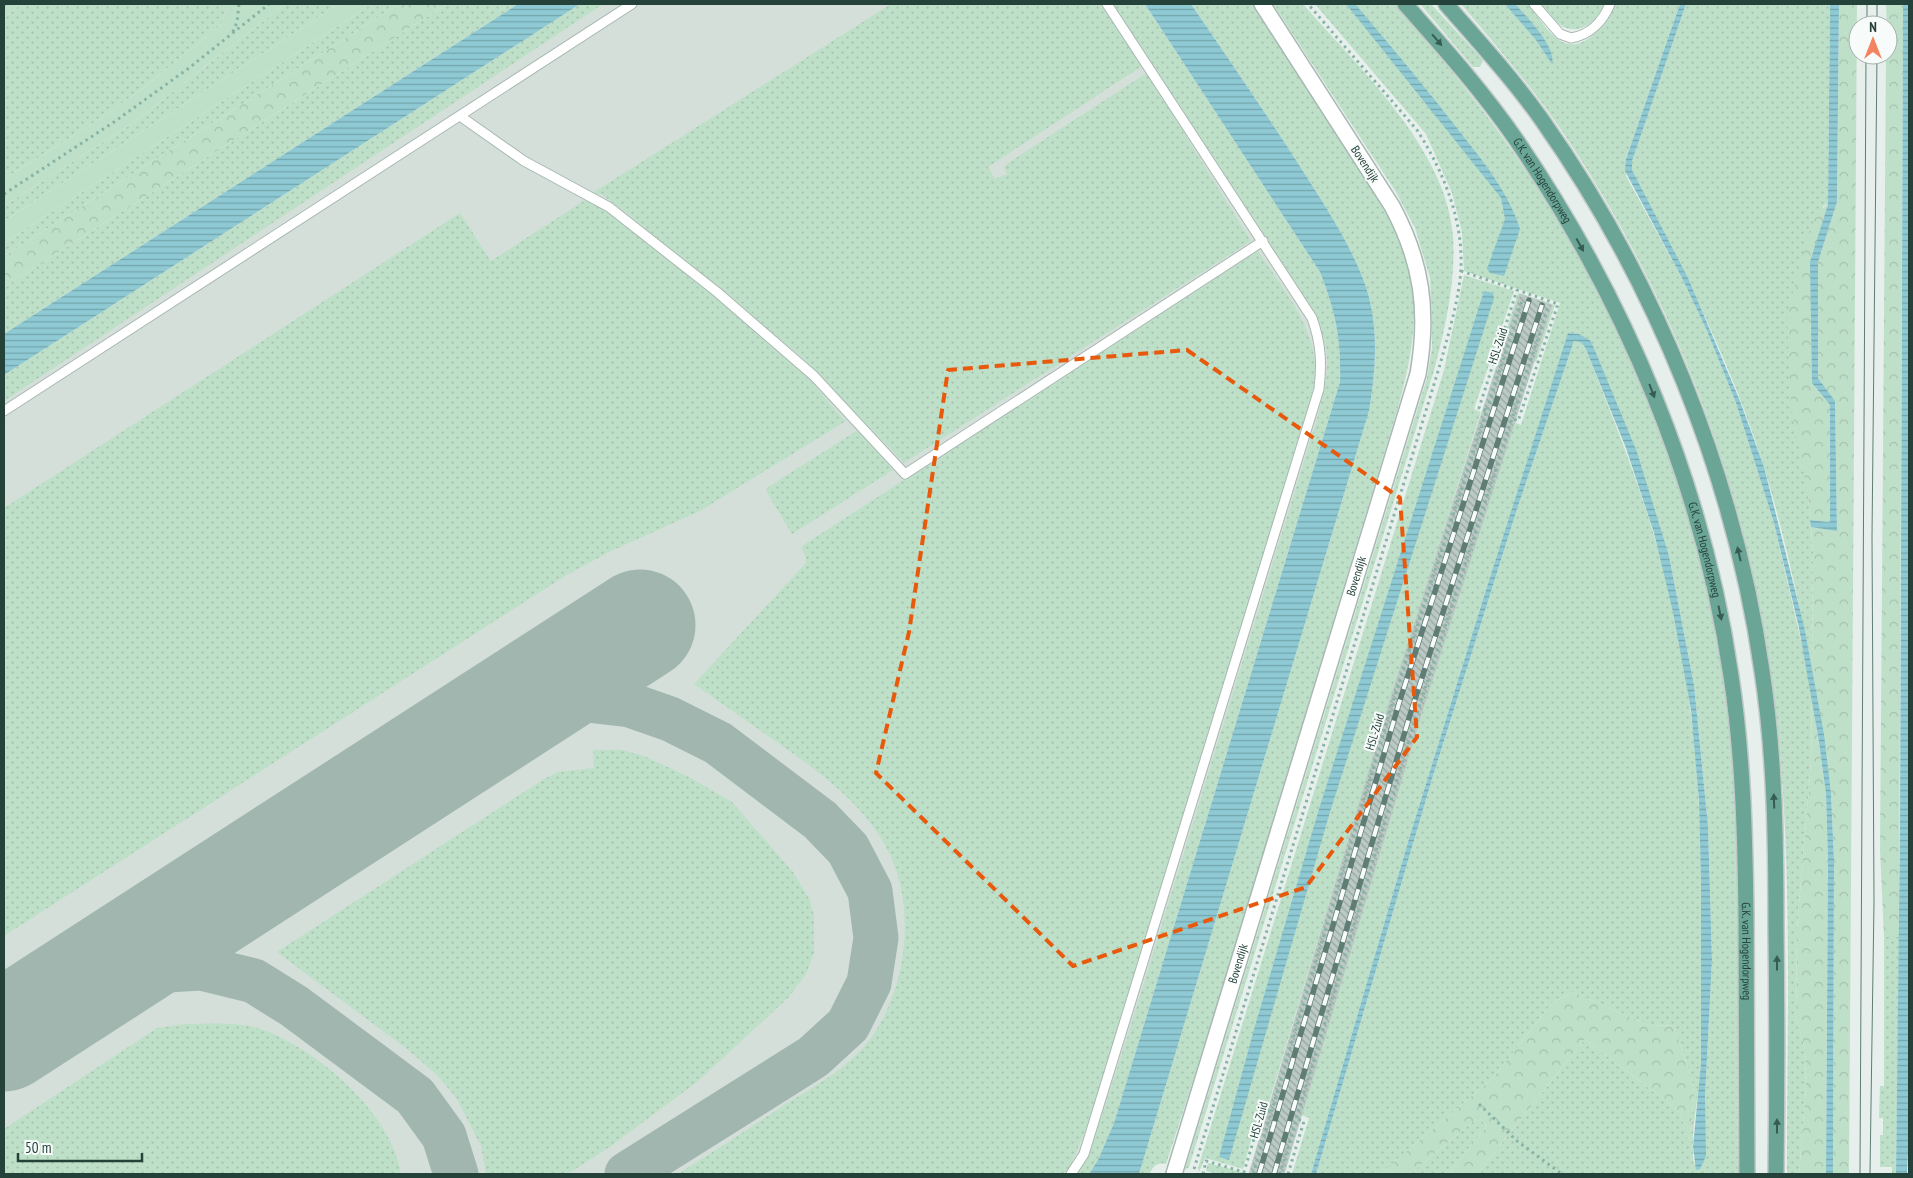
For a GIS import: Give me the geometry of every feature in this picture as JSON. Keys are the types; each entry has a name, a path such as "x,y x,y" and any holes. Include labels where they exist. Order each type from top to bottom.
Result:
{"main road":[{"name":"G.K. van Hogendorpweg","path":"1405,4 1446,50 1515,139 1563,216 1641,363 1683,468 1721,617 1731,677 1742,769 1745,853 1747,1174"},
{"path":"1446,4 1507,74 1540,118 1577,173 1630,266 1670,350 1712,458 1732,526 1752,608 1763,672 1773,766 1776,862 1776,1174"}],"street":[{"name":"Bovendijk","path":"1174,1174 1416,384 1423,349 1424,312 1419,274 1408,235 1392,206 1262,4"}],"lane":[{"path":"4,411 632,4"},
{"path":"1071,1174 1084,1154 1087,1145 1319,389 1322,362 1320,338 1312,318 1108,4"},
{"path":"1534,4 1560,34 1571,38 1592,30 1605,14 1610,4"},
{"path":"460,116 524,161 609,207 717,292 814,376 905,474 1262,241"}],"path":[{"path":"232,33 237,22 239,4"},
{"path":"4,194 114,122 269,4"},
{"path":"1461,272 1558,304 1518,421 1511,418"},
{"path":"1486,410 1479,408 1517,290"},
{"name":"HSL-Zuid","path":"1253,1174 1397,688 1523,298"},
{"path":"1280,1174 1415,720 1548,306"},
{"path":"1479,1104 1517,1141 1562,1174"},
{"path":"1203,1174 1206,1161 1244,1172 1263,1109 1271,1112"},
{"path":"1288,1174 1304,1121 1296,1119"}],"highlighted area":[{"path":"1187,350 1400,498 1417,737 1306,887 1073,966 876,773 909,632 948,370"}],"shaded area":[{"path":"585,4 1133,4 1314,286 1333,372 1109,1122 1084,1174 4,1174 4,380"}],"green space":[{"path":"4,4 22,4 4,17"},
{"path":"22,4 228,4 222,24 143,88 100,119 4,179 4,17"},
{"path":"228,4 285,4 133,123 4,206 4,179 100,119 143,88 222,24"},
{"path":"285,4 339,4 4,221 4,206 133,123"},
{"path":"339,4 372,4 4,243 4,221"},
{"path":"372,4 399,4 4,256 4,243"},
{"path":"399,4 447,4 4,287 4,256"},
{"path":"447,4 518,4 4,334 4,287"},
{"path":"580,4 603,4 4,401 4,375"},
{"path":"891,4 1100,4 1142,66 988,167 995,179 1007,174 1004,167 1008,163 1145,74 1148,75 1251,241 904,463 803,358 624,211 601,194 591,194"},
{"path":"1112,4 1145,4 1320,272 1334,313 1340,352 1340,382 1114,1123 1098,1160 1089,1174 1077,1174 1090,1152 1127,1038 1317,419 1327,362 1323,338 1311,307"},
{"path":"1191,4 1253,4 1380,202 1405,257 1413,293 1414,310 1412,344 1406,378 1397,411 1212,1022 1166,1164 1155,1166 1150,1174 1139,1174 1369,411 1375,364 1375,333 1370,302 1353,256 1301,168"},
{"path":"1273,4 1303,4 1373,82 1417,141 1435,172 1447,204 1453,236 1452,286 1435,367 1189,1167 1185,1170 1427,378 1432,348 1430,278 1415,228 1396,192"},
{"path":"1315,4 1395,4 1472,96 1525,169 1566,235 1589,277 1612,320 1632,364 1668,454 1684,500 1711,605 1722,666 1729,728 1735,800 1737,877 1738,1174 1477,1174 1585,1039 1680,1112 1689,1142 1694,1096 1692,1081 1674,1025 1651,1026 1573,992 1553,1002 1493,1078 1380,1174 1316,1174 1432,779 1517,509 1574,341 1580,342 1585,347 1646,508 1665,575 1684,662 1695,751 1701,885 1701,1061 1693,1140 1694,1166 1705,1096 1712,960 1708,826 1694,685 1669,556 1591,341 1569,333 1485,593 1408,842 1311,1174 1292,1174 1309,1118 1301,1115 1419,721 1514,422 1521,425 1560,303 1464,271 1462,232 1452,193 1426,134"},
{"path":"1420,4 1431,4 1483,60 1480,67 1473,67"},
{"path":"1461,4 1528,4 1550,33 1568,44 1577,44 1585,41 1600,28 1615,4 1680,4 1626,159 1626,176 1683,280 1707,331 1736,403 1774,523 1807,667 1812,696 1811,762 1797,928 1796,1018 1805,1049 1806,1088 1799,1174 1787,1174 1787,911 1784,806 1780,753 1770,670 1756,589 1737,510 1712,432 1683,355 1649,280 1610,208 1542,102"},
{"path":"1540,4 1604,4 1592,22 1586,26 1574,29 1557,23"},
{"path":"1686,4 1830,4 1828,204 1823,206 1808,495 1813,551 1812,670 1785,542 1751,429 1722,354 1688,281 1632,174 1632,161"},
{"path":"1839,4 1857,4 1857,15 1848,15 1848,65 1857,65 1849,1174 1833,1174 1834,860 1831,794 1812,670 1813,551 1811,527 1837,530 1835,402 1818,378 1818,262 1837,202"},
{"path":"1886,4 1903,4 1899,937 1884,937 1880,850 1886,65 1898,65 1898,15 1886,15"},
{"path":"585,200 607,210 733,311 806,376 846,421 700,511 611,551 565,576 4,936 4,508 460,213 491,261"},
{"path":"1828,204 1810,262 1812,383 1830,405 1830,522 1810,520 1808,495 1791,406 1787,316 1807,236 1818,212"},
{"path":"1258,251 1293,303 1307,331 1315,361 1314,385 1309,408 1090,1119 1069,1169 1064,1174 678,1174 832,1075 866,1044 875,1033 894,994 903,952 905,916 900,884 890,855 876,830 857,807 809,765 694,684 806,563 806,557 801,547"},
{"path":"1464,275 1514,291 1474,409 1481,412 1391,697 1268,1106 1261,1105 1243,1169 1205,1158 1199,1172 1198,1168 1444,370"},
{"path":"1518,293 1555,305 1536,362 1533,361 1552,306 1521,294 1500,350"},
{"path":"858,430 893,470 792,534 766,491 768,487"},
{"path":"1812,696 1826,794 1828,860 1826,1174 1799,1174 1806,1088 1805,1049 1796,1018 1797,928 1811,763"},
{"path":"593,750 622,750 644,756 689,777 732,802 793,872 810,900 814,916 814,953 806,974 789,997 697,1082 611,1146 568,1174 486,1174 481,1146 457,1099 438,1076 407,1049 277,952 544,779 558,772 594,768"},
{"path":"1884,937 1899,937 1896,1174 1892,1174 1892,1167 1880,1167 1880,1135 1883,1135 1883,1118 1879,1118 1880,1086 1884,1086"},
{"path":"1573,992 1651,1026 1674,1025 1692,1081 1694,1096 1689,1144 1680,1112 1585,1039 1477,1174 1448,1174 1487,1126 1478,1117 1410,1174 1380,1174 1493,1078 1553,1002"},
{"path":"185,1024 252,1026 283,1038 305,1052 349,1086 368,1107 383,1128 395,1151 401,1174 4,1174 4,1129 157,1028"},
{"path":"1478,1117 1487,1126 1448,1174 1410,1174"},
{"path":"1208,1163 1249,1174 1217,1174 1206,1171"}],"water":[{"path":"518,4 580,4 4,375 4,334"},
{"path":"1145,4 1191,4 1301,168 1345,240 1360,271 1373,317 1375,364 1369,411 1139,1174 1089,1174 1098,1160 1114,1123 1340,382 1340,352 1334,313 1320,272"},
{"path":"1346,4 1355,4 1382,36 1469,143 1502,190 1520,229 1504,276 1490,273 1487,269 1505,219 1501,198"},
{"path":"1505,4 1515,4 1540,32 1550,49 1552,64 1536,40"},
{"path":"1680,4 1686,4 1632,161 1632,170 1688,278 1740,401 1764,467 1804,626 1824,734 1831,794 1834,860 1833,1174 1826,1174 1828,860 1826,794 1799,628 1774,523 1736,403 1707,331 1683,280 1625,171 1626,159"},
{"path":"1830,4 1839,4 1837,202 1818,262 1818,378 1835,401 1837,531 1811,527 1810,520 1830,522 1830,405 1812,383 1810,262 1828,204"},
{"path":"1903,4 1909,4 1909,1133 1907,1174 1896,1174 1900,828"},
{"path":"1484,291 1493,293 1494,298 1330,812 1229,1160 1219,1157 1255,1026 1319,809"},
{"path":"1568,333 1579,334 1591,341 1637,452 1669,556 1694,685 1708,826 1712,960 1705,1096 1706,1156 1700,1169 1696,1170 1693,1147 1701,1063 1701,883 1699,801 1691,710 1673,612 1654,533 1626,448 1585,347 1580,342 1574,341 1517,509 1432,779 1316,1174 1311,1174 1408,842"}],"building":[{"path":"1520,294 1552,305 1419,721 1284,1174 1249,1174 1391,697"}],"taxiway":[{"path":"465,738 540,708 587,700 630,705 670,719 718,743 820,820 848,849 870,891 876,938 869,983 848,1025 813,1057 627,1174"},
{"path":"39,1014 95,989 150,971 201,968 254,981 294,1006 415,1096 444,1136 456,1174"}],"runway":[{"path":"4,1036 640,625"}],"tram line":[{"path":"1867,4 1867,15"},
{"path":"1877,4 1877,15"},
{"path":"1860,1174 1866,65"},
{"path":"1870,1174 1874,902 1872,537 1877,65"}],"railway":[{"path":"1259,1174 1400,700 1529,300"},
{"path":"1274,1174 1409,718 1542,305"}]}
